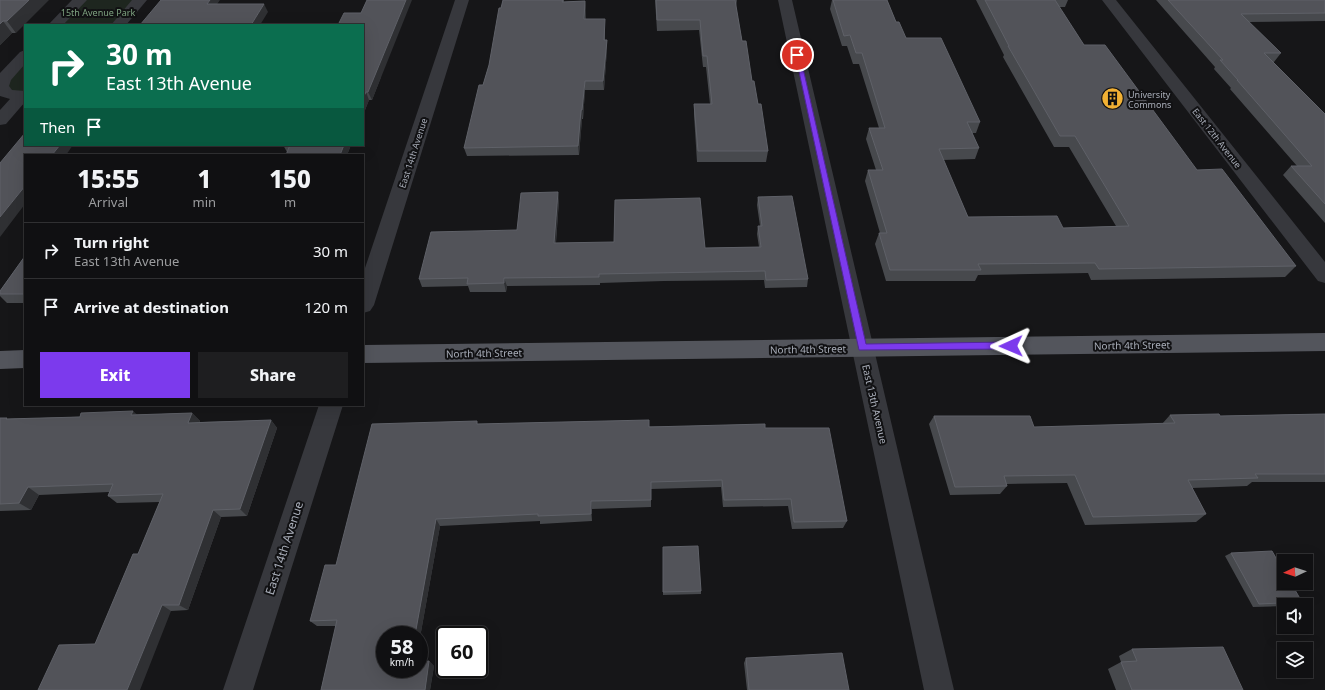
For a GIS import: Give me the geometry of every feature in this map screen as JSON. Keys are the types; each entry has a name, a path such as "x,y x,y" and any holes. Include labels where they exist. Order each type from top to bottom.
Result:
{"main road":[{"name":"North 4th Street","path":"364,354 1325,342"},
{"path":"0,360 24,359"}],"street":[{"path":"56,24 80,0"},
{"path":"119,24 140,0"},
{"name":"East 14th Avenue","path":"364,302 462,0"},
{"name":"East 13th Avenue","path":"785,0 939,690"},
{"name":"East 12th Avenue","path":"1109,0 1325,276"},
{"path":"23,97 6,93 1,86 3,80 24,56"},
{"path":"0,120 23,97"},
{"name":"East 14th Avenue","path":"238,690 331,406"}],"green space":[{"name":"15th Avenue Park","path":"80,0 140,0 119,24 56,24"},
{"path":"24,56 24,96 6,93 3,79"}],"building":[{"path":"0,0 29,0 7,21 3,21 0,24"},
{"path":"161,0 210,0 207,4 264,4 252,24 141,24"},
{"path":"367,0 406,0 368,92 366,92 364,96 364,24 338,24 344,13 361,13"},
{"path":"503,0 563,0 562,2 585,1 584,19 605,19 604,40 607,40 603,81 585,81 578,146 464,148 479,85 483,85 489,65 499,8 501,8"},
{"path":"656,0 735,0 742,41 746,41 752,81 754,81 758,104 761,104 768,151 698,151 694,104 712,104 707,56 703,56 700,20 657,20"},
{"path":"833,0 887,0 896,22 899,22 906,38 941,38 980,122 967,122 979,148 939,149 968,217 1057,216 1063,228 1129,226 1075,136 1060,136 1008,46 985,0 1055,0 1084,45 1105,45 1197,170 1222,169 1296,266 1099,269 1095,263 978,264 981,270 890,270 879,233 887,233 868,170 883,170 869,128 885,128 862,53 856,53 850,35 844,36"},
{"path":"1168,0 1325,0 1325,13 1241,14 1281,53 1264,53 1325,114 1325,204 1291,166 1312,166 1220,60 1223,60"},
{"path":"24,134 24,146 59,146 53,154 24,154 24,187 0,217 0,163"},
{"path":"290,146 344,146 340,154 286,154"},
{"path":"558,192 554,243 614,242 615,200 700,198 705,248 761,247 758,226 762,226 758,197 792,196 808,279 766,280 765,271 599,274 599,277 504,278 504,283 467,284 468,278 419,279 431,232 517,230 521,193"},
{"path":"24,257 24,294 0,294 0,291"},
{"path":"133,411 131,415 192,413 188,423 271,420 240,509 213,510 179,605 162,605 127,690 38,690 59,645 95,644 133,554 138,554 163,494 108,496 113,484 28,487 19,503 0,504 0,418 80,417 81,413"},
{"path":"1219,414 1220,416 1325,414 1325,474 1255,474 1258,478 1188,480 1206,514 1093,517 1075,475 1004,476 1007,486 955,487 934,416 1030,416 1034,427 1175,423 1170,415"},
{"path":"649,420 649,427 765,424 765,428 829,428 847,521 794,522 791,499 724,500 722,480 651,482 651,500 591,501 591,514 538,516 538,514 436,519 417,626 376,626 376,678 427,678 425,690 321,690 337,620 310,621 325,565 336,565 372,424 477,421 477,424"},
{"path":"698,546 701,591 663,592 663,547"},
{"path":"1272,551 1277,560 1277,590 1295,590 1300,598 1277,598 1277,603 1259,604 1231,553"},
{"path":"1223,647 1243,690 1132,690 1121,662 1137,661 1132,649"},
{"path":"842,653 849,690 749,690 746,658"}],"place":[{"name":"University Commons","path":"1112,99"}],"route":[{"path":"797,55 862,348 1011,346"}]}
